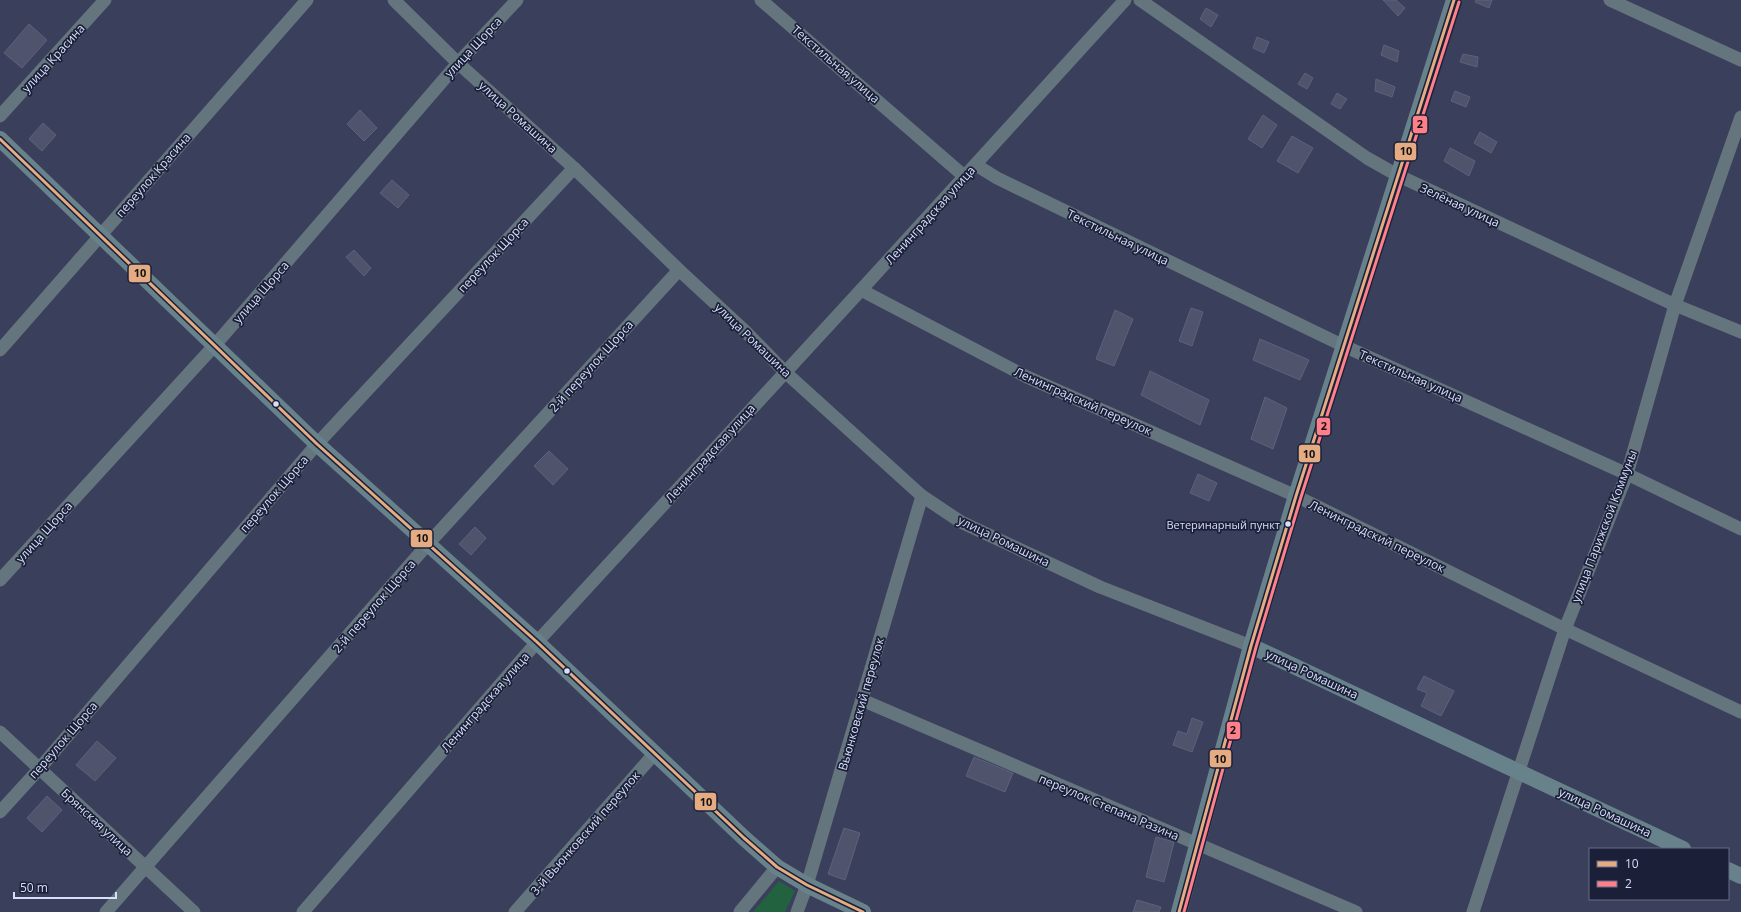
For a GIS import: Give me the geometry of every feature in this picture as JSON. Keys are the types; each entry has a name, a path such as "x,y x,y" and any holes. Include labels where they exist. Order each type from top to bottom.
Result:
{"main road":[{"path":"1179,912 1251,646 1296,496 1454,0"},
{"path":"0,139 317,444 427,545 537,642 777,867 807,885 863,912"},
{"name":"улица Ромашина","path":"1251,646 1681,848"},
{"path":"1729,870 1741,876"}],"street":[{"name":"улица Красина","path":"0,116 105,0"},
{"name":"переулок Красина","path":"0,350 307,0"},
{"name":"улица Ромашина","path":"394,0 458,63 574,168 679,270 745,331 785,372 922,496 961,522 1100,587 1251,646"},
{"name":"улица Щорса","path":"0,580 215,345 458,63 517,0"},
{"name":"Текстильная улица","path":"761,0 964,176"},
{"name":"Ленинградская улица","path":"303,912 537,642 862,290 1125,0"},
{"name":"Зелёная улица","path":"1140,0 1367,158 1397,175 1675,305 1741,332"},
{"path":"1610,0 1741,60"},
{"name":"улица Парижской Коммуны","path":"1473,912 1566,629 1627,474 1675,305 1741,118"},
{"name":"Текстильная улица","path":"976,165 997,178 1344,346 1627,474 1741,529"},
{"name":"переулок Щорса","path":"0,812 40,768 317,444 574,168"},
{"name":"2-й переулок Щорса","path":"106,912 427,545 679,270"},
{"name":"Ленинградский переулок","path":"862,290 1027,377 1296,496 1566,629 1741,712"},
{"name":"Вьюнковский переулок","path":"797,912 807,885 922,496"},
{"name":"переулок Степана Разина","path":"862,700 1356,912"},
{"name":"Брянская улица","path":"0,732 194,912"},
{"name":"3-й Вьюнковский переулок","path":"515,912 655,754"},
{"path":"740,912 777,867"}],"green space":[{"path":"779,881 795,891 785,912 753,912"}],"building":[{"path":"1383,0 1396,0 1405,8 1398,16"},
{"path":"1476,0 1492,0 1489,8 1475,2"},
{"path":"1206,8 1218,15 1211,27 1200,19"},
{"path":"29,24 47,40 22,68 4,53"},
{"path":"1257,37 1269,42 1264,53 1253,48"},
{"path":"1384,45 1399,51 1397,62 1381,55"},
{"path":"1463,54 1478,57 1477,67 1460,62"},
{"path":"1305,73 1313,78 1307,89 1298,84"},
{"path":"1376,79 1395,87 1392,97 1375,91"},
{"path":"1455,91 1470,97 1466,107 1451,101"},
{"path":"1337,93 1347,99 1340,109 1331,104"},
{"path":"360,110 377,128 364,141 347,124"},
{"path":"1263,115 1277,125 1262,148 1248,139"},
{"path":"43,123 56,135 42,151 29,139"},
{"path":"1480,132 1497,142 1491,153 1474,143"},
{"path":"1292,136 1313,148 1298,173 1277,161"},
{"path":"1450,148 1475,161 1469,176 1444,161"},
{"path":"392,180 409,195 398,208 380,193"},
{"path":"354,250 371,268 364,276 346,257"},
{"path":"1191,308 1203,312 1192,346 1179,341"},
{"path":"1115,310 1133,319 1114,366 1096,359"},
{"path":"1260,339 1309,360 1300,380 1253,360"},
{"path":"1150,371 1209,400 1200,425 1141,395"},
{"path":"1265,397 1287,408 1273,449 1251,439"},
{"path":"549,451 568,469 553,485 534,466"},
{"path":"1198,474 1217,483 1209,501 1190,493"},
{"path":"475,527 486,538 471,555 459,544"},
{"path":"1424,676 1454,691 1441,716 1421,706 1427,693 1417,689"},
{"path":"1192,718 1203,722 1192,752 1173,745 1178,731 1187,734"},
{"path":"97,741 116,758 95,781 76,765"},
{"path":"974,757 1013,773 1005,792 966,776"},
{"path":"47,796 62,810 42,832 27,818"},
{"path":"844,828 860,833 845,880 828,874"},
{"path":"1156,837 1174,842 1164,882 1146,877"},
{"path":"1137,900 1161,907 1159,912 1133,912"}],"transit line":[{"name":"10","path":"1179,912 1251,646 1296,496 1454,0"},
{"name":"2","path":"1184,912 1256,647 1301,497 1459,2"},
{"name":"10","path":"0,139 317,444 537,642 744,838 777,867 807,885 863,912"}],"place":[{"name":"Ветеринарный пункт","path":"1288,524"}]}
